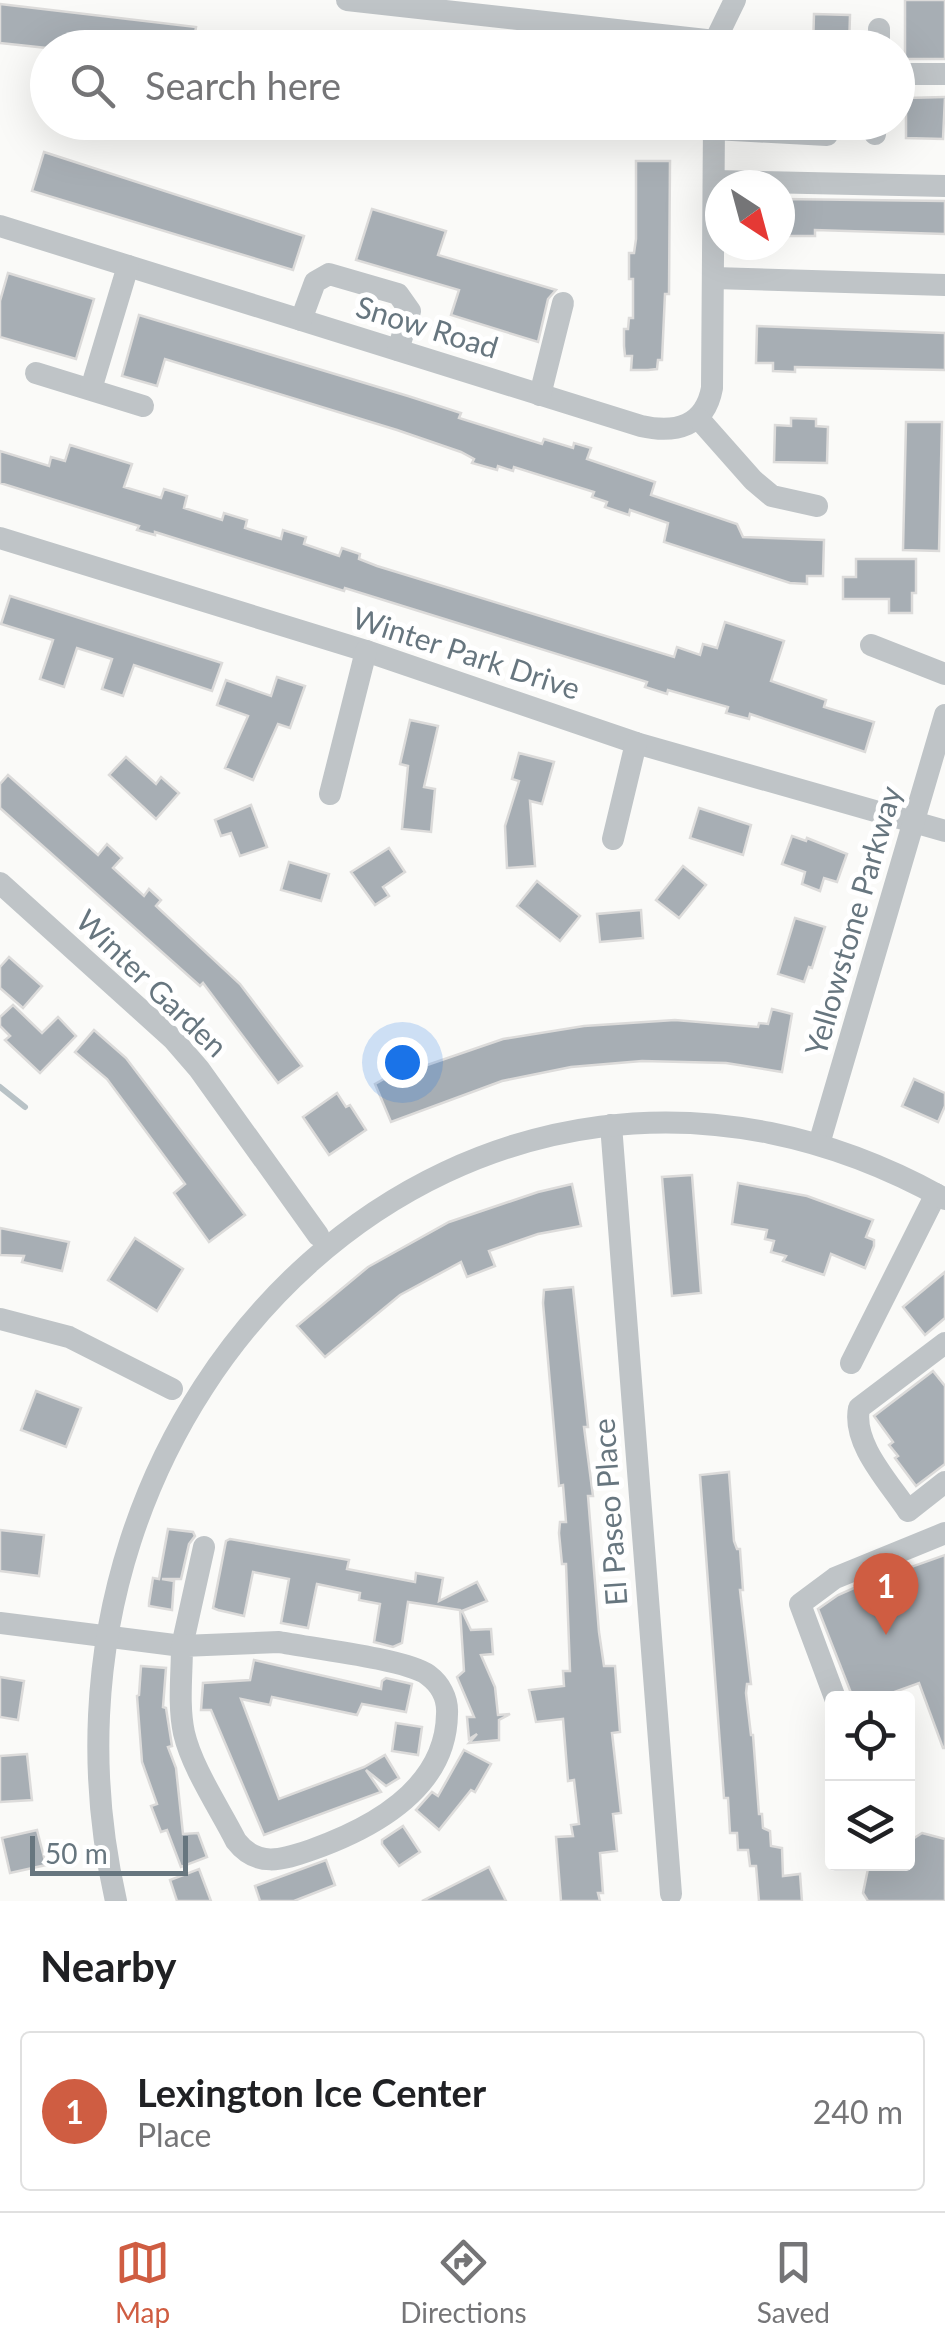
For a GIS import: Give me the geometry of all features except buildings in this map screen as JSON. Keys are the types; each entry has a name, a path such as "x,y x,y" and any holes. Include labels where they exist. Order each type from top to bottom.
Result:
{"street":[{"path":"348,0 598,30"},
{"path":"722,30 736,0"},
{"path":"915,74 945,74"},
{"path":"714,140 714,170"},
{"path":"795,183 945,186"},
{"name":"Snow Road","path":"0,226 660,431 674,430 698,419"},
{"path":"714,260 712,388 710,402 698,419 772,496 817,506"},
{"path":"91,389 128,266"},
{"path":"301,320 316,282 329,274 398,294 410,311 398,350"},
{"path":"714,278 945,285"},
{"path":"540,394 564,303"},
{"path":"36,373 144,406"},
{"name":"Winter Park Drive","path":"0,538 366,652 636,742 945,831"},
{"path":"871,644 945,674"},
{"path":"330,794 366,652"},
{"name":"Yellowstone Parkway","path":"819,1144 945,716"},
{"path":"612,839 636,742"},
{"name":"Winter Garden","path":"0,883 173,1038 200,1069 318,1235"},
{"path":"258,1287 318,1235 393,1188 461,1158 522,1140 611,1125 696,1123 819,1144 940,1196 851,1363"},
{"name":"El Paseo Place","path":"611,1125 670,1894"},
{"path":"0,1319 69,1338 172,1390"},
{"path":"945,1343 860,1408 856,1423 860,1438 908,1511 945,1482"},
{"path":"832,1691 800,1604 835,1578 945,1533"},
{"path":"0,1624 182,1646 279,1642 422,1671 442,1690 448,1704 443,1748 408,1796 382,1818 344,1838 282,1859 256,1858 236,1841 184,1734 182,1646 204,1548"},
{"path":"81,1683 89,1803 116,1901"}],"waterway":[{"path":"0,1087 25,1107"}],"place":[{"name":"Lexington Ice Center","path":"886,1635"}]}
